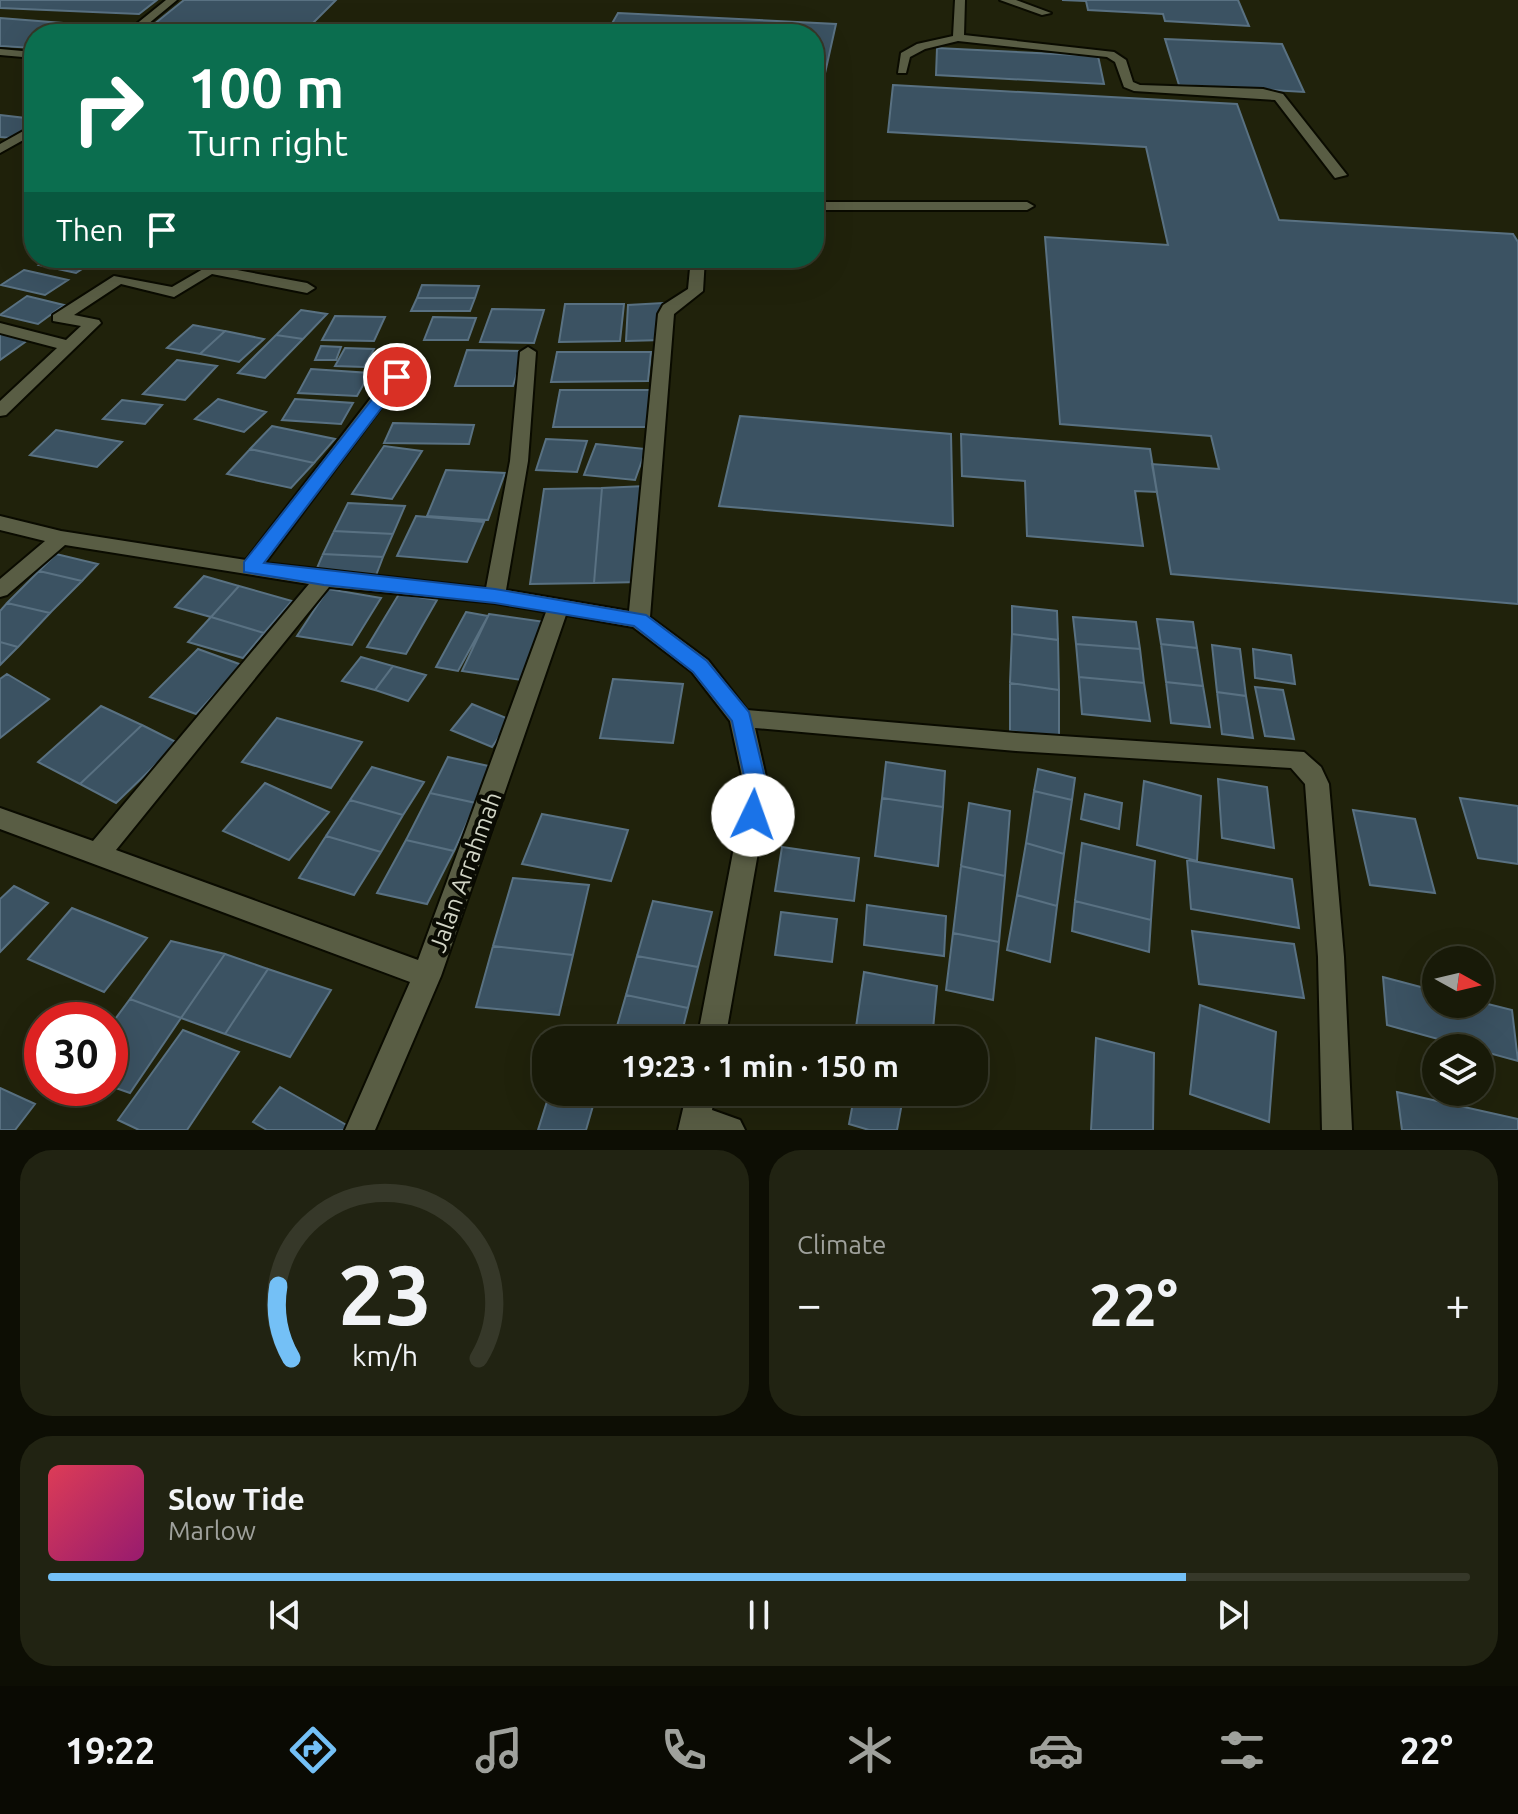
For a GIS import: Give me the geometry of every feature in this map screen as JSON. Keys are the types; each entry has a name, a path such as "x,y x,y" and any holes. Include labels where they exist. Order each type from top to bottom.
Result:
{"street":[{"path":"142,24 172,0"},
{"path":"958,38 960,0"},
{"path":"1005,0 1046,13"},
{"path":"902,71 905,55 921,46 958,38 1110,54 1120,60 1128,84 1138,88 1263,93 1279,97 1340,175"},
{"path":"0,52 24,54"},
{"path":"0,149 24,135"},
{"path":"824,206 1027,206"},
{"path":"639,620 666,314 695,291 697,268"},
{"path":"0,411 93,323 59,318 119,279 174,292 210,269 307,288"},
{"path":"0,328 70,346"},
{"path":"495,596 519,461 528,352"},
{"path":"251,567 410,358"},
{"path":"0,523 61,538 324,579 495,596 558,609 639,620 700,666 741,718 757,790 714,1026"},
{"path":"0,590 61,538"},
{"path":"98,854 324,579"},
{"name":"Jalan Arrahmah","path":"360,1130 427,976 558,609"},
{"path":"741,718 1016,742 1296,759 1305,765 1317,784 1330,921 1337,1038 1337,1130"},
{"path":"0,818 427,976"},
{"path":"696,1114 730,1130"}],"building":[{"path":"0,0 157,0 139,14 0,8"},
{"path":"184,0 336,0 312,24 154,24"},
{"path":"1062,0 1238,0 1249,26 1165,21 1163,14 1088,10 1086,1"},
{"path":"618,13 836,24 824,78 824,24 612,24"},
{"path":"0,18 76,24 24,24 24,47 0,46"},
{"path":"1165,39 1282,44 1304,92 1179,85"},
{"path":"937,48 1098,56 1104,84 936,75"},
{"path":"893,85 1237,104 1279,220 1513,234 1518,242 1518,604 1171,574 1152,464 1219,469 1211,436 1060,424 1045,237 1168,245 1146,147 888,132"},
{"path":"0,115 24,118 24,130 12,138 0,137"},
{"path":"53,268 84,268 76,273"},
{"path":"24,270 68,280 45,295 1,285"},
{"path":"422,285 479,286 475,298 417,298"},
{"path":"27,296 64,305 38,324 0,315"},
{"path":"417,298 475,298 470,311 411,311"},
{"path":"663,303 663,340 626,341 628,305"},
{"path":"565,304 624,304 620,341 559,342"},
{"path":"492,309 544,310 534,343 480,342"},
{"path":"301,310 327,314 303,339 276,335"},
{"path":"335,316 385,317 374,341 322,340"},
{"path":"433,317 476,318 468,340 424,340"},
{"path":"193,325 225,331 200,354 167,348"},
{"path":"225,331 264,339 239,362 200,354"},
{"path":"0,333 28,340 0,360"},
{"path":"276,335 303,339 265,378 238,373"},
{"path":"321,346 341,347 336,360 315,360"},
{"path":"345,348 374,349 364,367 335,366"},
{"path":"467,350 524,351 513,386 455,386"},
{"path":"557,352 651,352 648,381 551,382"},
{"path":"177,360 217,366 185,400 143,394"},
{"path":"311,369 370,373 357,396 298,393"},
{"path":"560,390 657,390 652,427 553,427"},
{"path":"218,399 266,412 244,432 195,419"},
{"path":"295,399 353,403 341,424 282,420"},
{"path":"122,400 162,405 145,424 103,419"},
{"path":"740,416 951,434 953,526 719,506"},
{"path":"393,423 474,425 469,444 384,443"},
{"path":"272,426 335,439 314,463 250,449"},
{"path":"56,430 122,442 97,467 30,455"},
{"path":"961,434 1150,449 1157,492 1135,491 1143,546 1027,536 1025,481 962,476"},
{"path":"546,439 587,441 577,472 536,470"},
{"path":"596,444 646,449 635,480 584,475"},
{"path":"384,446 422,451 392,499 352,494"},
{"path":"250,449 314,463 291,488 227,474"},
{"path":"446,470 505,473 488,520 427,516"},
{"path":"645,486 640,582 594,583 602,488"},
{"path":"602,488 594,583 530,584 544,489"},
{"path":"348,503 405,506 393,534 334,531"},
{"path":"416,516 484,522 467,562 397,556"},
{"path":"334,531 393,534 383,557 323,554"},
{"path":"56,554 98,564 82,581 39,571"},
{"path":"323,554 383,557 375,578 314,575"},
{"path":"39,571 82,581 50,613 7,603"},
{"path":"204,576 239,586 211,617 175,607"},
{"path":"239,586 292,601 264,633 211,617"},
{"path":"328,589 381,598 352,645 297,636"},
{"path":"399,594 437,600 406,654 367,647"},
{"path":"7,603 50,613 18,647 0,642 0,611"},
{"path":"1012,606 1057,611 1058,640 1012,634"},
{"path":"466,612 488,616 458,671 436,667"},
{"path":"489,614 552,623 528,681 462,671"},
{"path":"211,617 264,633 243,658 188,642"},
{"path":"1073,617 1136,622 1140,649 1076,644"},
{"path":"1157,619 1193,622 1197,648 1161,644"},
{"path":"1012,634 1058,640 1059,690 1010,683"},
{"path":"0,642 18,647 0,665"},
{"path":"1076,644 1140,649 1144,683 1079,677"},
{"path":"1161,644 1197,648 1203,686 1166,682"},
{"path":"1212,645 1240,649 1246,696 1217,692"},
{"path":"198,649 242,665 196,714 150,697"},
{"path":"1253,649 1291,655 1295,684 1255,678"},
{"path":"361,657 393,666 375,690 342,681"},
{"path":"393,666 426,675 408,701 375,690"},
{"path":"7,674 49,699 0,738 0,679"},
{"path":"1079,677 1144,683 1150,721 1082,714"},
{"path":"613,679 683,684 673,743 600,738"},
{"path":"1166,682 1203,686 1210,727 1171,723"},
{"path":"1010,683 1059,690 1059,737 1010,731"},
{"path":"1255,687 1283,690 1294,739 1265,736"},
{"path":"1217,692 1246,696 1253,738 1222,734"},
{"path":"472,704 511,720 492,747 451,730"},
{"path":"101,706 142,725 80,784 38,762"},
{"path":"277,718 362,742 331,788 242,762"},
{"path":"142,725 178,743 116,803 80,784"},
{"path":"448,757 493,767 476,803 430,793"},
{"path":"886,762 945,771 943,807 882,798"},
{"path":"372,767 424,782 403,815 350,800"},
{"path":"1038,769 1075,778 1072,800 1034,791"},
{"path":"1218,779 1267,787 1274,848 1222,838"},
{"path":"1144,781 1201,796 1197,861 1137,845"},
{"path":"265,783 329,812 289,860 223,831"},
{"path":"1034,791 1072,800 1064,854 1026,843"},
{"path":"430,793 476,803 454,851 406,840"},
{"path":"1085,794 1122,803 1119,829 1081,819"},
{"path":"882,798 943,807 938,866 875,856"},
{"path":"1460,798 1518,806 1518,864 1478,858"},
{"path":"350,800 403,815 381,852 326,836"},
{"path":"969,803 1010,811 1005,876 961,866"},
{"path":"1353,810 1415,819 1435,893 1370,885"},
{"path":"542,814 628,830 611,881 522,864"},
{"path":"326,836 381,852 354,895 299,878"},
{"path":"406,840 454,851 427,904 377,893"},
{"path":"1026,843 1064,854 1057,906 1017,895"},
{"path":"1082,843 1155,861 1151,920 1075,901"},
{"path":"782,847 859,858 854,901 775,891"},
{"path":"1187,860 1292,879 1299,928 1191,909"},
{"path":"961,866 1005,876 999,942 953,933"},
{"path":"513,878 589,885 573,955 493,946"},
{"path":"14,886 48,903 0,952 0,899"},
{"path":"1017,895 1057,906 1050,962 1007,950"},
{"path":"653,901 712,912 698,967 637,956"},
{"path":"1075,901 1151,920 1149,952 1072,931"},
{"path":"867,905 946,916 944,956 864,945"},
{"path":"72,908 147,938 104,992 28,959"},
{"path":"781,912 837,919 832,962 775,955"},
{"path":"1192,931 1294,944 1304,998 1199,984"},
{"path":"953,933 999,942 993,1000 946,990"},
{"path":"171,941 225,954 181,1018 130,999"},
{"path":"493,946 573,955 559,1015 476,1007"},
{"path":"225,954 268,969 225,1034 181,1018"},
{"path":"637,956 698,967 688,1008 626,995"},
{"path":"268,969 331,990 290,1057 225,1034"},
{"path":"864,972 937,986 933,1026 856,1026"},
{"path":"1383,977 1422,987 1422,1018 1494,1018 1494,1006 1512,1010 1518,1061 1494,1054 1494,1034 1422,1035 1387,1025"},
{"path":"626,995 688,1008 684,1026 617,1026"},
{"path":"130,999 181,1018 130,1093 128,1092"},
{"path":"1200,1005 1276,1032 1269,1122 1190,1094"},
{"path":"183,1030 239,1052 187,1130 139,1130 118,1120"},
{"path":"1096,1038 1154,1053 1153,1130 1091,1130"},
{"path":"280,1087 350,1127 348,1130 267,1130 253,1122"},
{"path":"0,1088 24,1099 24,1106 33,1106 15,1130 0,1130"},
{"path":"1397,1092 1422,1098 1422,1106 1460,1106 1518,1119 1518,1130 1402,1130"},
{"path":"546,1106 593,1106 586,1130 538,1130"},
{"path":"852,1106 901,1106 897,1130 869,1130 849,1124"}],"route":[{"path":"397,377 251,567 324,579 495,596 558,609 639,620 700,666 741,718 755,769 757,790 753,815"}]}
